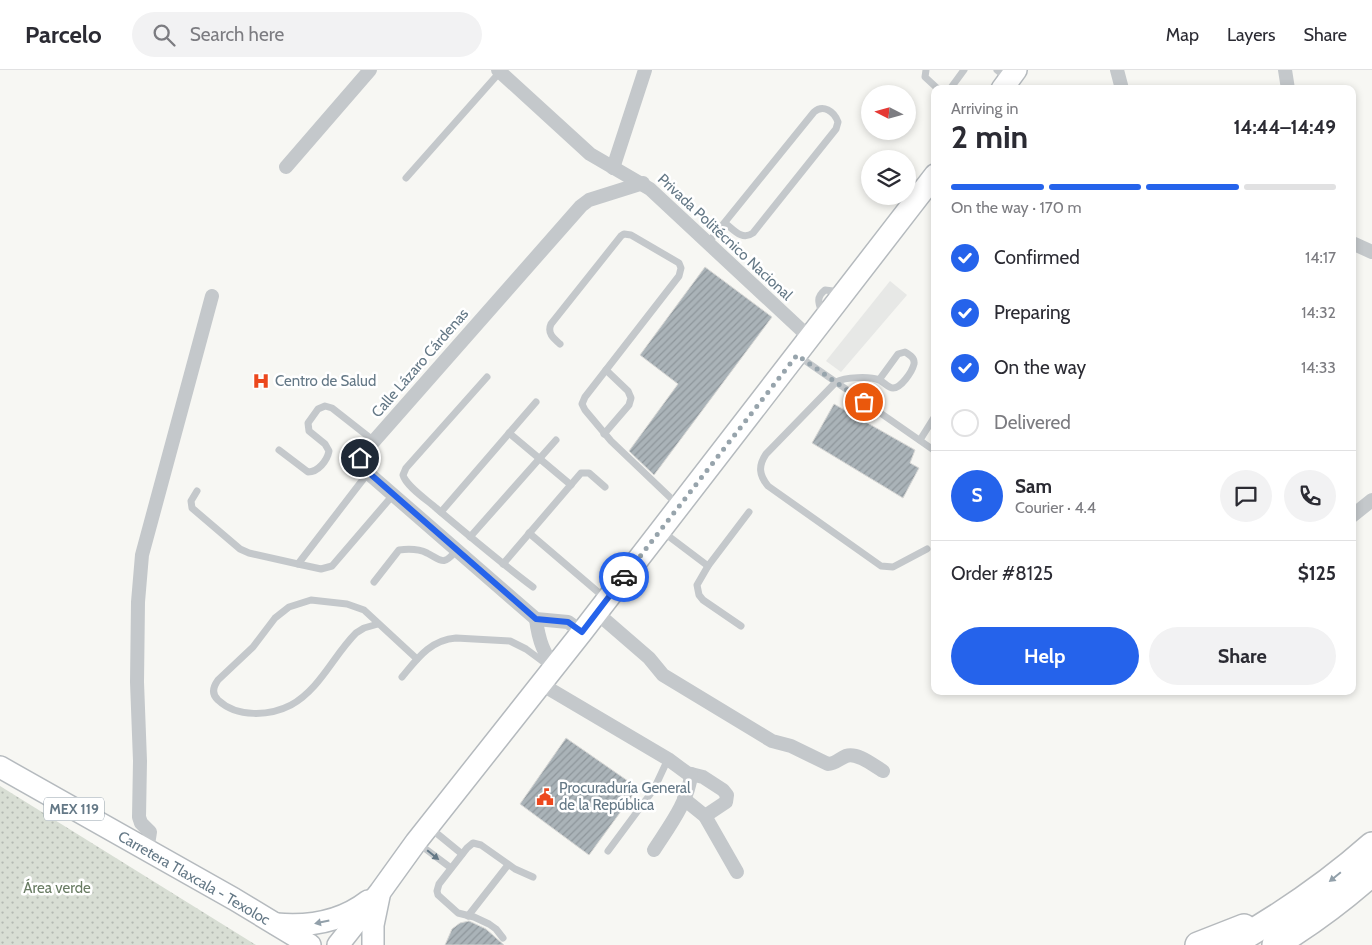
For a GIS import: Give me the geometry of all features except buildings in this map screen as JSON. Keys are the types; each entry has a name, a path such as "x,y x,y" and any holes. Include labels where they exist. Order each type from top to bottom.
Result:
{"highway":[{"path":"1230,945 1282,914 1328,882 1372,845"},
{"path":"1275,945 1330,908 1372,873"},
{"path":"1198,945 1282,914"}],"main road":[{"path":"338,945 380,892 422,834 661,531 931,180"},
{"name":"Carretera Tlaxcala - Texoloc","path":"0,767 234,899 310,945"},
{"path":"274,924 293,926 330,921 348,914 380,892"},
{"path":"373,945 373,925 380,892"}],"street":[{"path":"286,167 370,70"},
{"path":"613,168 645,70"},
{"path":"1116,70 1121,85"},
{"path":"1284,70 1287,85"},
{"name":"Privada Politécnico Nacional","path":"499,71 590,154 643,183 810,338"},
{"name":"Calle Lázaro Cárdenas","path":"368,472 361,465 360,458 581,206 589,200 643,183"},
{"path":"1356,246 1372,252"},
{"path":"147,851 150,832 140,821 139,817 140,761 137,682 140,578 147,536 212,296"},
{"path":"368,472 456,551 536,619 568,622 582,632"},
{"path":"1356,513 1372,500"},
{"path":"602,606 664,675 772,741 791,746 828,764 833,764 851,755 859,757 883,771"},
{"path":"536,619 539,638 550,673 668,759 691,774 703,777 726,793 726,802 705,816"},
{"path":"654,850 684,799 691,774"},
{"path":"684,799 705,816 737,872"}],"lane":[{"path":"926,70 925,77 934,85"},
{"path":"953,85 964,70"},
{"path":"406,178 499,71"},
{"path":"708,243 814,112 824,108 834,115 838,122 836,129 753,233 746,237 742,236 725,223"},
{"path":"560,344 550,335 551,324 618,238 624,234 632,236 676,260 681,268 680,272 584,397 582,404 604,434 629,460 680,506"},
{"path":"879,380 898,354 905,352 912,358 914,365 899,386 891,388 879,380 848,378 836,382 766,454 761,462 762,479 768,486 882,566 893,567 927,549"},
{"path":"797,355 931,448"},
{"path":"604,434 629,405 631,398 628,391 606,370"},
{"path":"487,377 404,471 403,475 407,482 470,537 533,587"},
{"path":"441,512 536,402"},
{"path":"279,450 308,472 316,471 326,459 329,451 325,444 309,431 308,423 318,409 325,406 332,408 374,441"},
{"path":"920,440 931,422"},
{"path":"509,433 571,484"},
{"path":"470,537 556,440"},
{"path":"298,564 368,472"},
{"path":"503,564 577,476 585,472 592,475 605,487"},
{"path":"197,491 191,501 192,508 240,549 249,553 321,569 332,566 393,495"},
{"path":"741,626 700,596 697,585 708,566 749,512"},
{"path":"661,531 708,566"},
{"path":"529,533 602,606"},
{"path":"374,582 399,550 422,551 441,561 448,560 456,551"},
{"path":"378,624 364,628 356,633 304,697 283,709 255,713 238,712 226,707 215,698 213,692 214,685 252,647 275,618 289,607 311,600 347,604 364,610 417,659"},
{"path":"402,678 417,659 434,643 448,638 510,641 526,649 550,673"},
{"path":"608,851 654,789 668,759"},
{"path":"422,834 462,854"},
{"path":"422,834 451,868"},
{"path":"503,938 489,924 458,913 438,895 439,884 470,845 477,844 508,865 533,877"},
{"path":"468,916 508,865"}],"shaded area":[{"path":"890,281 907,295 841,372 826,361"}],"green space":[{"name":"Área verde","path":"0,786 256,945 0,945"}],"way so far":[{"path":"624,577 797,355 864,402"}],"place":[{"name":"Centro de Salud","path":"261,381"},
{"name":"Procuraduría General de la República","path":"545,797"}],"route":[{"path":"360,458 363,468 536,619 568,622 582,632 624,577"}]}
